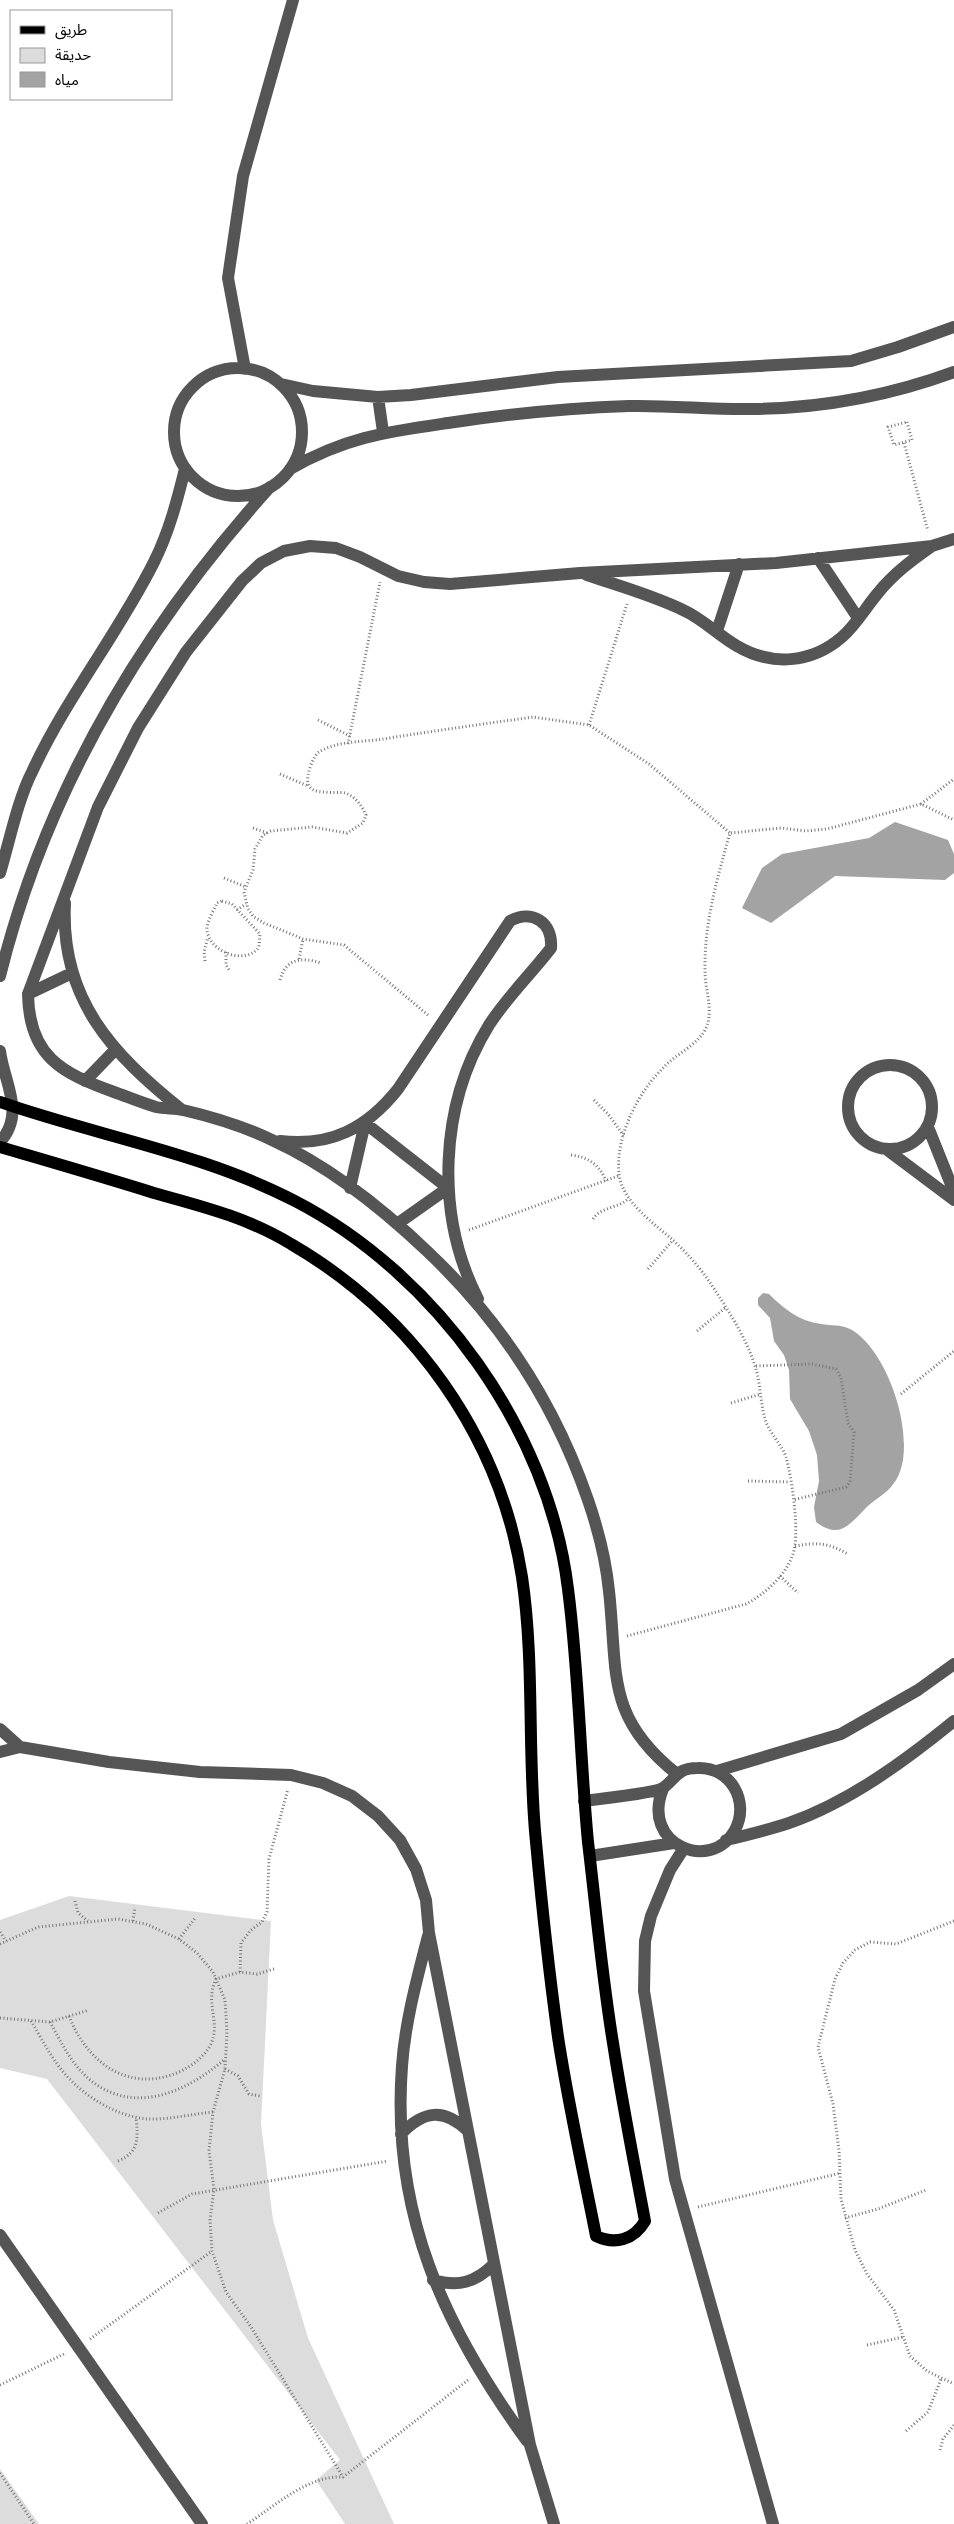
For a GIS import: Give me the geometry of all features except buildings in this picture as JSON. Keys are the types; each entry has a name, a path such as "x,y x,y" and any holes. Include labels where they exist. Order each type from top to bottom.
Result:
{"main road":[{"path":"0,1102 232,1173 296,1202 355,1239 401,1277 456,1334 497,1392 524,1444 553,1519 568,1587 584,1800 612,2041 645,2221 635,2234 620,2241 611,2241 596,2236 558,2038 535,1838 527,1637 522,1577 508,1518 488,1461 460,1408 426,1358 386,1314 340,1274 289,1242 234,1216 0,1147"}],"street":[{"path":"245,369 228,278 243,176 293,0"},
{"path":"270,487 253,494 234,496 215,492 198,483 186,469 178,455 175,424 179,409 187,395 196,385 219,372 245,369 270,377 281,384 321,392 378,397 411,395 558,377 851,361 898,348 954,327"},
{"path":"0,976 11,932 36,858 66,786 102,717 181,593 224,539 270,487 290,469 327,449 350,440 383,432 506,414 620,407 754,410 810,406 866,398 920,384 954,372"},
{"path":"281,384 296,406 300,418 301,445 290,469"},
{"path":"378,397 383,432"},
{"path":"0,873 30,774 64,709 99,656 154,562 169,528 186,469"},
{"path":"580,573 685,610 735,645 756,656 779,660 802,658 824,650 843,636 878,592 902,568 932,546 954,539"},
{"path":"677,1774 658,1759 642,1742 620,1700 615,1677 609,1587 600,1544 574,1461 535,1383 512,1346 485,1312 428,1252 397,1224 350,1188 274,1141 182,1110 157,1107 68,1073 53,1062 42,1047 31,1022 28,994 98,808 138,728 186,652 242,581 261,563 284,551 310,546 336,548 407,578 450,584 580,573 818,558 954,544"},
{"path":"818,558 858,618"},
{"path":"717,631 739,564"},
{"path":"66,891 65,928 72,973 89,1014 115,1050 154,1087 182,1110"},
{"path":"274,1141 297,1143 321,1141 344,1134 365,1123 383,1107 398,1089 510,921 518,917 533,916 546,925 550,932 551,948 510,995 489,1026 472,1060 459,1095 452,1132 448,1188 455,1236 463,1265 485,1312"},
{"path":"28,994 72,973"},
{"path":"85,1081 115,1050"},
{"path":"0,1051 14,1107 8,1130 0,1142"},
{"path":"886,1149 902,1147 917,1139 928,1126 932,1114 932,1101 928,1088 920,1077 909,1069 896,1065 870,1070 860,1078 852,1089 849,1102 849,1116 854,1128 862,1138 873,1145 886,1149 954,1200"},
{"path":"365,1123 448,1188"},
{"path":"350,1188 365,1123"},
{"path":"928,1126 954,1192"},
{"path":"397,1224 448,1188"},
{"path":"679,1845 662,1827 658,1818 657,1808 663,1789 677,1774 696,1768 717,1771 841,1734 903,1699 954,1664"},
{"path":"726,1840 790,1822 860,1788 897,1764 954,1722"},
{"path":"0,1729 20,1747"},
{"path":"0,1752 20,1747 109,1762 182,1770 291,1775 323,1783 352,1796 378,1816 400,1840 418,1877 426,1900 429,1933 530,2445 554,2524"},
{"path":"590,1856 679,1845 702,1851 719,1846 738,1824 740,1803 733,1784 717,1771"},
{"path":"584,1800 663,1789"},
{"path":"679,1845 659,1892 649,1924 643,1966 645,2001 674,2180 773,2524"},
{"path":"429,1933 412,1998 402,2066 401,2134 418,2232 433,2280 460,2338 478,2372 530,2445"},
{"path":"401,2134 412,2122 426,2115 442,2115 457,2120 468,2131"},
{"path":"0,2235 202,2524"},
{"path":"433,2280 449,2284 466,2283 482,2276 494,2264"}],"path":[{"path":"907,422 912,438 904,443 894,445 888,427 907,422"},
{"path":"904,443 932,546"},
{"path":"348,744 382,568"},
{"path":"589,725 631,590"},
{"path":"308,786 307,780 314,757 318,752 348,744 533,717 589,725 649,764 730,833 781,828 806,831 827,829 921,804 954,779"},
{"path":"318,720 350,736"},
{"path":"253,828 267,833 312,827 347,832 363,823 366,815 362,807 346,793 315,790 280,774"},
{"path":"921,804 954,820"},
{"path":"267,833 258,842 255,849 253,870 246,887 246,904 254,918 303,939 344,945 440,1025"},
{"path":"614,1640 746,1604 759,1597 780,1576 795,1546 793,1500 785,1456 767,1423 756,1366 743,1336 699,1268 673,1240 649,1222 629,1198 619,1176 624,1136 632,1112 644,1090 663,1067 706,1030 710,1019 704,973 706,930 712,896 730,833"},
{"path":"224,878 246,887"},
{"path":"205,961 206,944 209,936 208,922 217,903 227,901 260,934 259,947 250,956 243,957 217,948 209,936"},
{"path":"237,910 246,904"},
{"path":"299,959 303,939"},
{"path":"226,952 226,965 229,970"},
{"path":"280,980 286,966 299,959 322,963"},
{"path":"594,1100 608,1114 624,1136"},
{"path":"571,1155 589,1159 602,1172 606,1180"},
{"path":"455,1236 619,1176"},
{"path":"593,1219 603,1210 617,1206 629,1198"},
{"path":"648,1270 673,1240"},
{"path":"697,1330 725,1308"},
{"path":"901,1394 954,1351"},
{"path":"756,1366 812,1364 836,1369 841,1378 848,1423 854,1432 850,1482 846,1487 793,1500"},
{"path":"731,1403 761,1394"},
{"path":"748,1481 790,1482"},
{"path":"795,1546 816,1542 835,1546 848,1554"},
{"path":"780,1576 798,1594"},
{"path":"240,1972 241,1943 251,1930 262,1922 267,1912 269,1859 282,1818 291,1775"},
{"path":"75,1901 78,1913 89,1921"},
{"path":"132,1921 135,1907"},
{"path":"179,1939 196,1917"},
{"path":"0,1944 38,1927 118,1919 132,1921 146,1924 179,1939 197,1953 216,1979 225,2000 227,2032 225,2069 213,2112 210,2151 214,2189 210,2220 212,2252 226,2292 251,2327 343,2477"},
{"path":"954,1922 896,1944 870,1942 855,1950 843,1963 836,1979 818,2047 833,2104 845,2218 855,2250 866,2274 894,2310 910,2356 927,2371 954,2384"},
{"path":"0,1932 6,1941"},
{"path":"216,1979 240,1972 257,1974 274,1970"},
{"path":"69,2016 77,2036 90,2054 110,2069 127,2076 145,2080 165,2077 182,2071 196,2061 211,2044 214,2034 214,2014 210,1996 216,1979"},
{"path":"0,2018 50,2022 90,2010"},
{"path":"31,2021 55,2062 80,2089 108,2107 136,2117 148,2119 213,2112"},
{"path":"50,2022 65,2050 84,2074 97,2085 113,2093 149,2099 164,2096 207,2075 225,2059"},
{"path":"225,2069 238,2076 249,2094 260,2096"},
{"path":"118,2161 132,2153 136,2147 138,2139 136,2117"},
{"path":"158,2214 192,2194 404,2158"},
{"path":"682,2210 840,2172"},
{"path":"845,2218 878,2209 926,2190"},
{"path":"0,2385 78,2347 212,2252"},
{"path":"867,2345 903,2337"},
{"path":"247,2524 309,2484 331,2476 343,2477 478,2372"},
{"path":"906,2431 928,2412 941,2379"},
{"path":"940,2450 942,2439 954,2425"},
{"path":"0,2473 34,2524"}],"green space":[{"path":"69,1896 271,1921 261,2124 273,2220 308,2338 394,2524 345,2524 316,2480 340,2460 47,2079 0,2068 0,1920"},
{"path":"0,2469 39,2524 0,2524"}],"water":[{"path":"895,822 948,840 954,854 954,873 945,880 835,876 771,923 742,908 762,868 782,854 869,838"},
{"path":"763,1293 769,1294 780,1305 799,1317 825,1325 846,1327 864,1340 877,1356 897,1400 904,1447 901,1467 891,1487 852,1522 841,1529 830,1529 816,1522 814,1507 819,1481 817,1455 809,1431 790,1399 789,1370 784,1355 774,1341 770,1318 758,1305 758,1298"}]}
